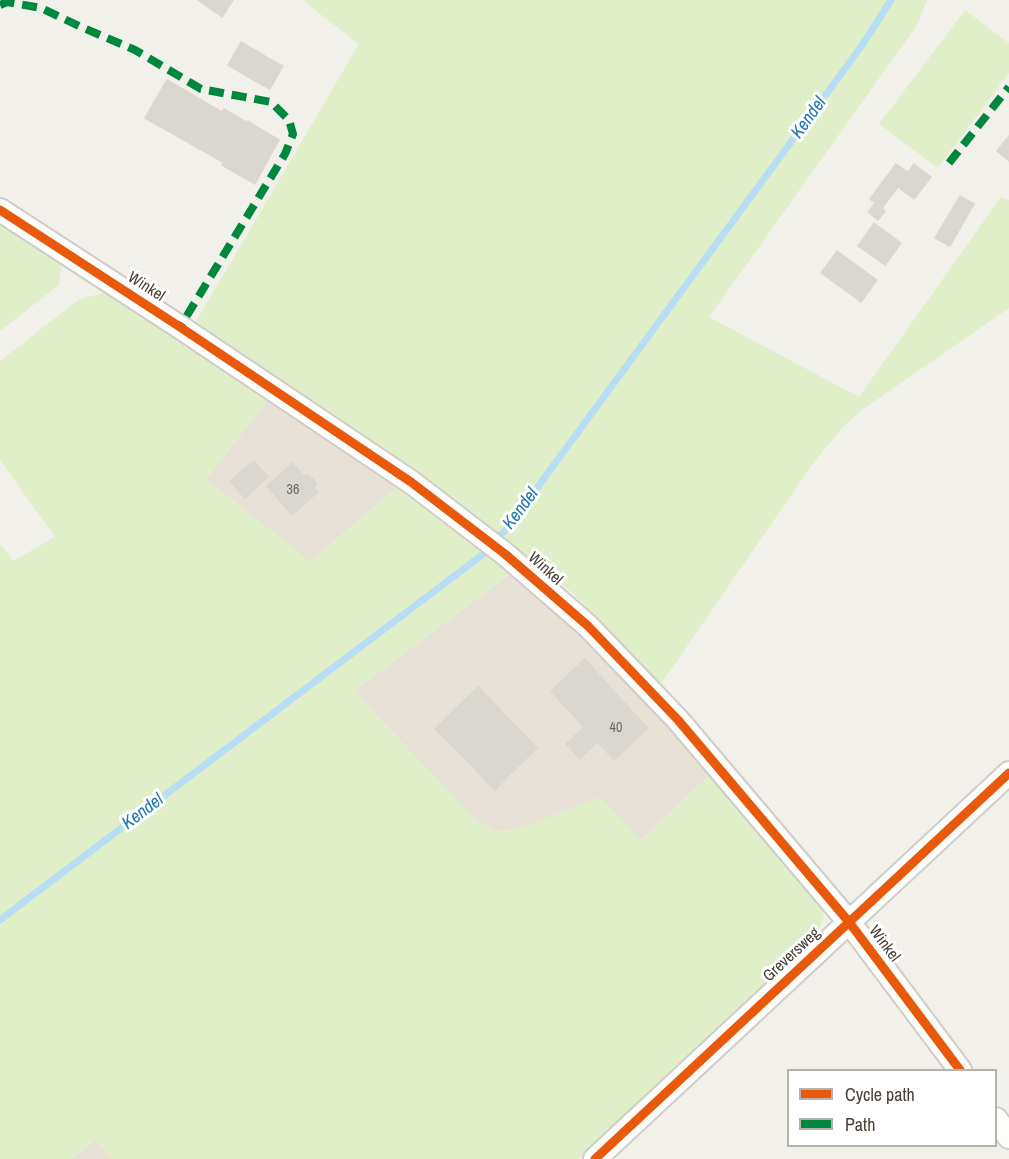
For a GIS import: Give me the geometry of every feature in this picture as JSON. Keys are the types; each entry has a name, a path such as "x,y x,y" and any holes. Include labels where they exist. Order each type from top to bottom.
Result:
{"street":[{"name":"Winkel","path":"0,210 180,327 401,476 506,554 588,626 678,720 849,922 959,1069"},
{"name":"Greversweg","path":"595,1159 1009,773"},
{"path":"997,1120 1009,1137"}],"shaded area":[{"path":"268,400 398,486 310,562 206,479"},
{"path":"512,573 560,612 713,772 641,840 517,829 496,832 475,819 354,691"},
{"path":"96,1139 112,1159 71,1159"}],"green space":[{"path":"302,0 927,0 917,25 709,317 859,397 1001,197 1009,200 1009,308 859,412 843,427 814,462 661,684 571,592 478,517 195,323 359,44"},
{"path":"965,10 1009,43 1009,73 938,168 879,124"},
{"path":"0,224 62,263 59,285 0,331"},
{"path":"105,292 268,400 206,479 310,561 398,486 512,573 354,691 475,819 496,831 517,829 600,797 641,840 713,772 822,906 824,917 817,934 578,1159 112,1159 95,1139 71,1159 0,1159 0,544 13,561 55,537 0,460 0,361 78,300"}],"building":[{"path":"198,0 233,0 222,17"},
{"path":"241,42 268,58 255,81 228,65"},
{"path":"268,58 283,66 270,89 255,81"},
{"path":"167,80 222,112 224,109 246,122 223,162 145,118"},
{"path":"247,121 279,140 255,184 222,165"},
{"path":"1009,136 1009,161 997,151"},
{"path":"896,164 908,172 914,164 931,177 914,199 898,187 882,208 885,211 878,220 868,212 875,203 870,199"},
{"path":"960,196 974,204 950,246 935,238"},
{"path":"874,223 901,243 894,253 867,233"},
{"path":"867,233 894,253 885,265 858,246"},
{"path":"837,251 877,280 861,302 821,273"},
{"path":"254,461 268,477 245,498 230,481"},
{"path":"293,463 303,475 308,474 316,483 314,488 318,492 292,515 267,486"},
{"path":"585,659 618,696 584,727 551,691"},
{"path":"478,687 537,748 507,777 448,716"},
{"path":"618,696 648,728 614,760 584,727"},
{"path":"448,716 486,756 474,768 435,729"},
{"path":"584,727 597,742 580,759 566,744"},
{"path":"486,756 507,777 495,790 474,768"}],"waterway":[{"name":"Kendel","path":"0,920 486,552 509,526 863,44 891,0"}],"marked path":[{"path":"0,5 7,2 41,8 135,50 201,89 271,102 289,120 293,134 285,154 180,327"},
{"path":"949,163 1009,87"}],"cycle path":[{"path":"0,210 411,482 505,554 588,626 678,720 849,922 959,1069"},
{"path":"595,1159 1009,773"}]}
